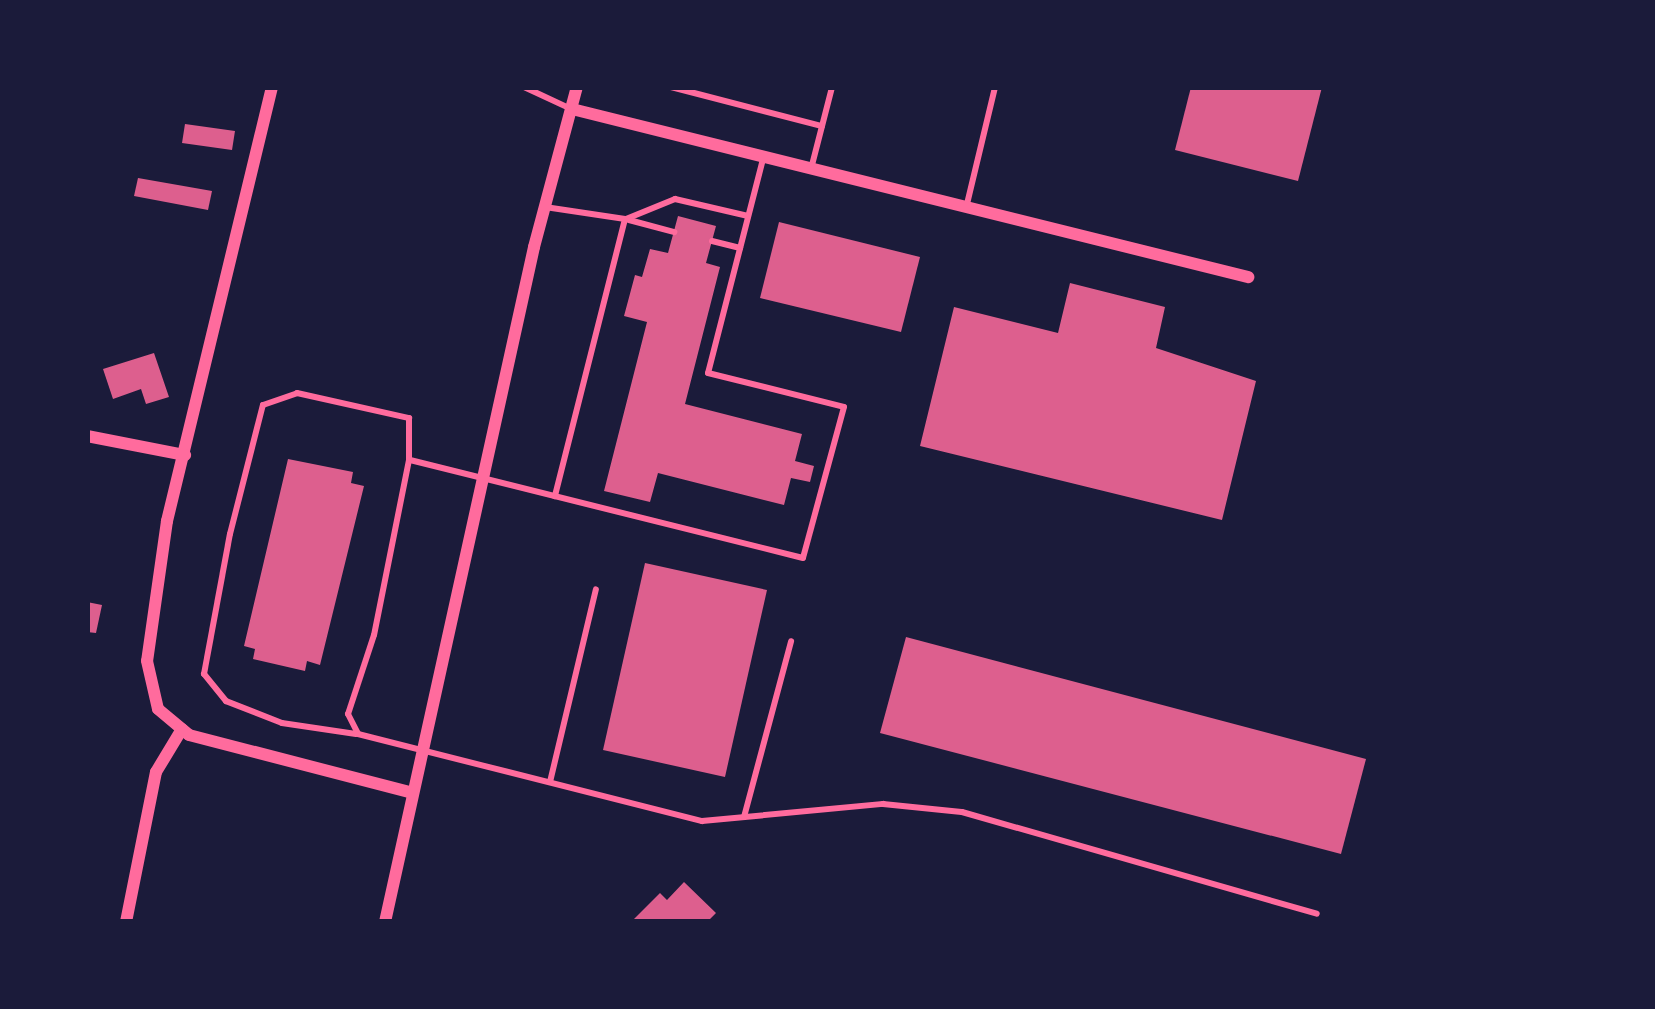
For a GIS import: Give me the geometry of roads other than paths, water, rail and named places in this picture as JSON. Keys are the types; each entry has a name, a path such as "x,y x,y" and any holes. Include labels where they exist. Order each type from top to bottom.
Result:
{"street":[{"path":"272,87 150,609 147,661 158,710 182,729 409,792"},
{"path":"386,922 409,792 424,750 545,207 577,87"},
{"path":"572,109 1248,277"},
{"path":"87,436 185,455"},
{"path":"126,922 156,772 182,729"}],"lane":[{"path":"524,87 572,109"},
{"path":"671,87 822,126"},
{"path":"811,170 832,87"},
{"path":"966,208 995,87"},
{"path":"409,460 803,558 844,407 709,373 764,157"},
{"path":"626,220 675,199 748,216"},
{"path":"545,207 674,232"},
{"path":"555,496 626,220"},
{"path":"712,241 740,248"},
{"path":"358,734 348,714 374,635 409,460 409,418 297,393 262,405 204,674 226,701 282,723 358,734 702,821 883,804 962,812 1316,914"},
{"path":"550,782 596,589"},
{"path":"744,817 791,641"}]}
